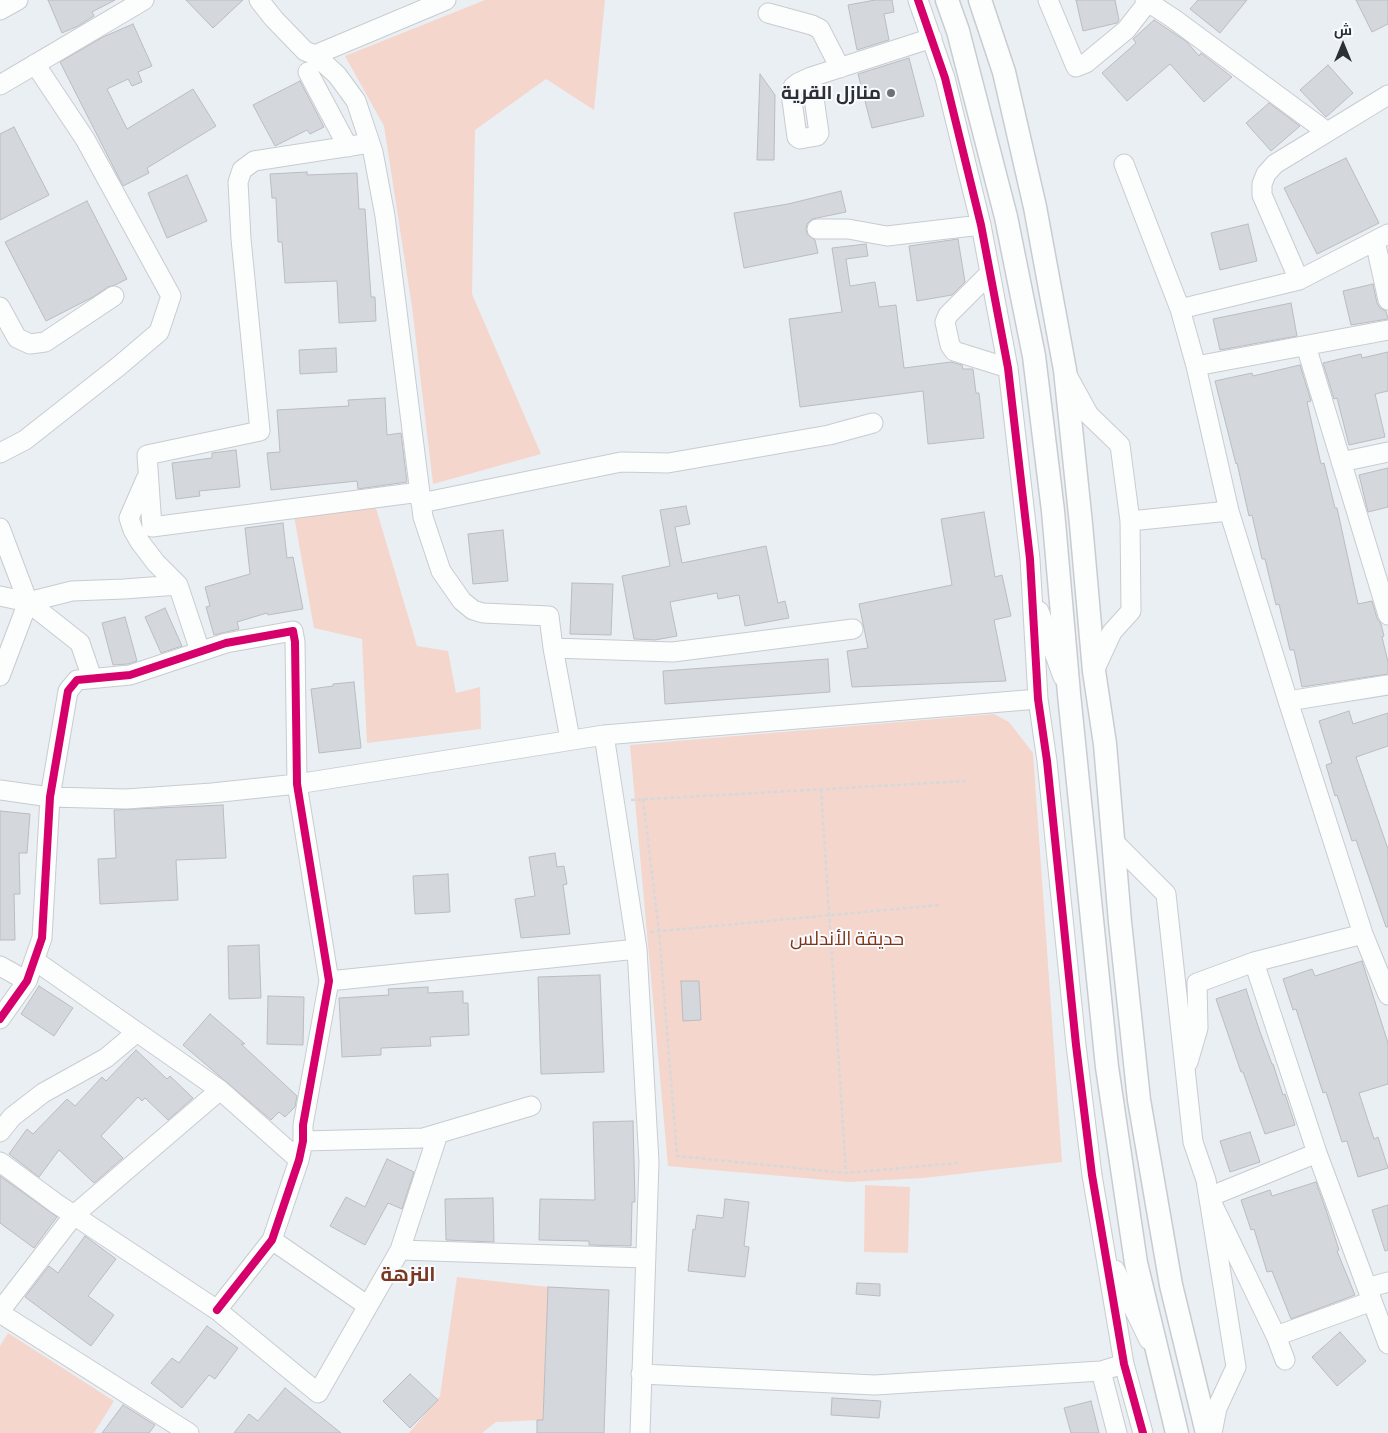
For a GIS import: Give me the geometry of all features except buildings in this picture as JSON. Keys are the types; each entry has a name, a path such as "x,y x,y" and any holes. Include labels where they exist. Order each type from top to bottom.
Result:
{"main road":[{"path":"947,0 958,30 1006,217 1034,356 1053,511 1069,694 1107,1067 1136,1263 1177,1433"},
{"path":"980,0 1006,82 1035,208 1065,370 1094,671 1105,744 1139,1100 1171,1285 1207,1433"}],"street":[{"path":"0,10 18,0"},
{"path":"0,84 144,0"},
{"path":"258,0 305,51 348,147"},
{"path":"311,63 446,0"},
{"path":"918,0 945,78 981,225 1008,368 1030,559 1038,699 1047,761 1076,1045 1092,1175 1124,1364 1139,1430"},
{"path":"1048,0 1076,67 1086,63 1126,30 1147,1 1327,132"},
{"path":"768,13 820,29 840,68"},
{"path":"811,77 932,38"},
{"path":"311,63 337,75 356,101 370,144 385,216 423,517 441,571 462,601 473,610 483,613 548,616 570,739"},
{"path":"0,453 25,440 120,366 159,332 171,296 85,139 35,64"},
{"path":"1299,280 1262,195 1262,184 1266,174 1275,164 1388,95"},
{"path":"370,144 254,161 242,170 238,182 241,239 260,431 147,455 152,527 420,498 621,462 668,463 829,435 873,423"},
{"path":"1124,164 1180,309 1196,366 1229,511 1363,934 1388,995"},
{"path":"817,229 848,229 888,236 981,225"},
{"path":"1180,309 1299,280 1381,238 1388,300"},
{"path":"990,273 948,315 945,322 950,345 954,351 1008,368"},
{"path":"0,307 17,338 30,344 45,342 114,296"},
{"path":"1196,366 1388,330"},
{"path":"1306,346 1341,462 1383,579 1388,615"},
{"path":"1065,370 1089,415 1120,445 1130,521 1131,610 1112,632 1094,671"},
{"path":"1341,462 1388,452"},
{"path":"148,475 129,518 140,542 156,563 178,585 200,651"},
{"path":"1130,521 1229,511"},
{"path":"0,528 28,602 80,643 92,678"},
{"path":"0,596 28,602 72,591 178,585"},
{"path":"1032,591 1069,694"},
{"path":"0,676 28,602"},
{"path":"553,648 673,652 853,629"},
{"path":"0,1018 27,981 42,938 50,797 68,691 77,680 130,674 226,642 293,631 297,784 329,980 303,1125 303,1141 272,1240 217,1310"},
{"path":"1288,701 1388,685"},
{"path":"0,790 50,797 136,798 212,793 297,784 604,735 1038,699"},
{"path":"604,735 637,941 649,1162 641,1374 641,1433"},
{"path":"1114,842 1166,894 1193,1142 1206,1180 1236,1367 1217,1408 1212,1433"},
{"path":"1186,1071 1198,1028 1197,983 1254,962 1363,934"},
{"path":"329,980 637,941"},
{"path":"34,960 220,1090 298,1160"},
{"path":"1254,962 1318,1153 1387,1336"},
{"path":"0,966 27,981"},
{"path":"0,1132 12,1117 43,1093 106,1058 136,1032"},
{"path":"189,1433 0,1312 74,1215 220,1090"},
{"path":"303,1141 423,1138 532,1106"},
{"path":"0,1162 74,1215 217,1310 318,1393 400,1250 438,1134"},
{"path":"1209,1198 1318,1153"},
{"path":"1209,1198 1276,1336 1285,1360"},
{"path":"272,1240 368,1306"},
{"path":"400,1250 646,1258"},
{"path":"1105,1251 1160,1363"},
{"path":"1276,1336 1370,1295 1388,1282"},
{"path":"641,1374 875,1385 1101,1371 1124,1364"},
{"path":"1101,1371 1116,1433"}],"path":[{"path":"615,802 968,781"},
{"path":"821,789 846,1173"},
{"path":"643,799 659,931 677,1156 846,1173 958,1163"},
{"path":"637,941 659,931 940,905"}],"green space":[{"path":"485,0 605,0 594,110 546,79 475,130 472,294 541,454 433,484 412,307 384,126 345,56"},
{"path":"375,505 417,646 448,651 456,693 480,687 481,729 367,743 362,639 314,628 294,516"},
{"name":"حديقة الأندلس","path":"994,714 1009,722 1033,753 1062,1162 923,1178 849,1182 668,1166 630,745"},
{"path":"865,1185 910,1187 908,1253 864,1252"},
{"path":"457,1277 548,1287 543,1420 496,1422 482,1433 409,1433 440,1396"},
{"path":"8,1333 114,1401 94,1433 0,1433 0,1346"}],"cycle path":[{"path":"918,0 945,78 981,225 1008,368 1030,559 1038,699 1047,761 1076,1045 1092,1175 1124,1364 1143,1433"},
{"path":"0,1019 27,981 42,938 50,797 68,691 77,680 130,675 226,643 293,631 295,642 297,784 329,981 303,1125 303,1141 299,1160 272,1240 217,1310"}],"place":[{"name":"منازل القرية","path":"891,93"}],"district":[{"name":"النزهة","path":"408,1274"}]}
